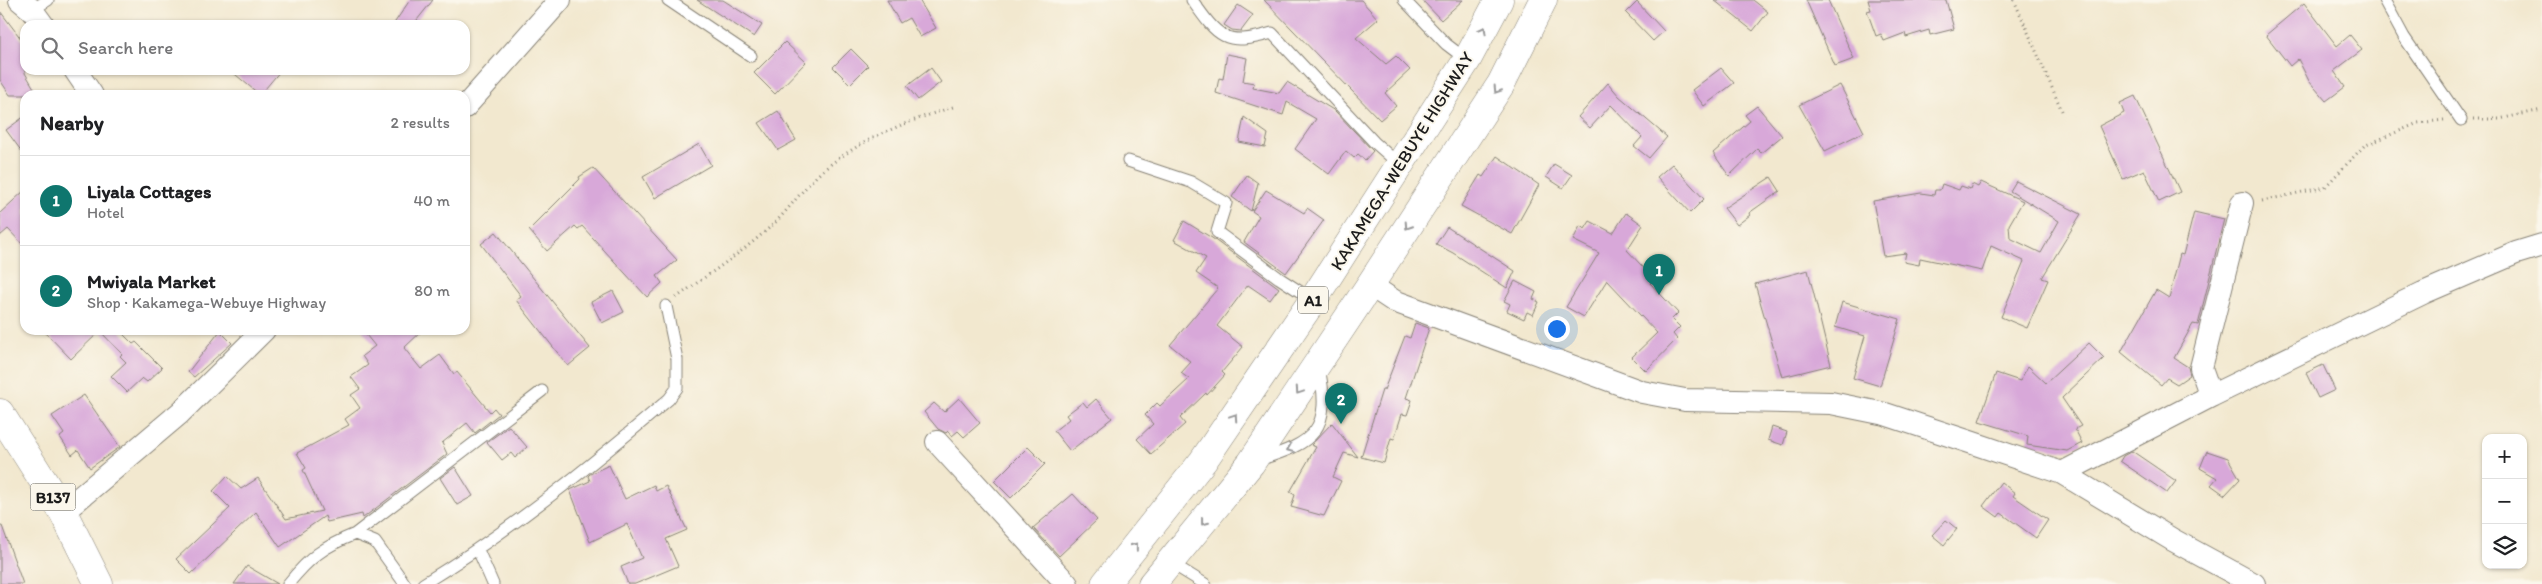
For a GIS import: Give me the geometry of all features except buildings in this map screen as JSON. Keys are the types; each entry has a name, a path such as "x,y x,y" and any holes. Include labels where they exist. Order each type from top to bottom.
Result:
{"main road":[{"name":"KAKAMEGA-WEBUYE HIGHWAY","path":"1105,584 1203,461 1313,300 1401,166 1466,60 1499,0"},
{"name":"A1","path":"1152,584 1171,563 1251,462 1318,363 1501,84 1543,0"},
{"name":"B137","path":"0,413 63,512 99,584"}],"street":[{"path":"470,101 560,0"},
{"path":"78,75 89,90"},
{"path":"2211,396 2200,368 2242,203"},
{"path":"2062,472 2211,396 2423,293 2516,253 2542,245"},
{"path":"1370,285 1394,301 1642,392 1685,400 1831,404 1885,414 2062,472 2174,540 2254,584"},
{"path":"63,512 180,413 259,335"},
{"path":"936,442 1067,584"}],"lane":[{"path":"668,0 751,56"},
{"path":"1192,0 1212,28 1224,36 1249,40 1272,33 1374,142 1401,166"},
{"path":"1404,0 1446,44 1466,60"},
{"path":"2384,0 2404,37 2461,120"},
{"path":"1128,161 1191,182 1226,203 1217,232 1279,278 1313,300"},
{"path":"423,584 478,550 601,458 673,394 678,388 678,359 666,306"},
{"path":"1251,462 1298,447 1317,428 1323,415 1325,401 1318,363"},
{"path":"288,584 305,564 328,545 355,534 542,391"},
{"path":"355,534 375,542 405,584"},
{"path":"478,550 493,584"},
{"path":"1171,563 1205,584"}],"path":[{"path":"2014,0 2062,111"},
{"path":"666,306 742,252 769,228 819,174 851,150 897,125 956,106"},
{"path":"2242,203 2276,200 2324,187 2364,146 2418,123 2499,119 2542,110"}],"place":[{"name":"Liyala Cottages","path":"1659,295"},
{"name":"Mwiyala Market","path":"1341,424"}]}
